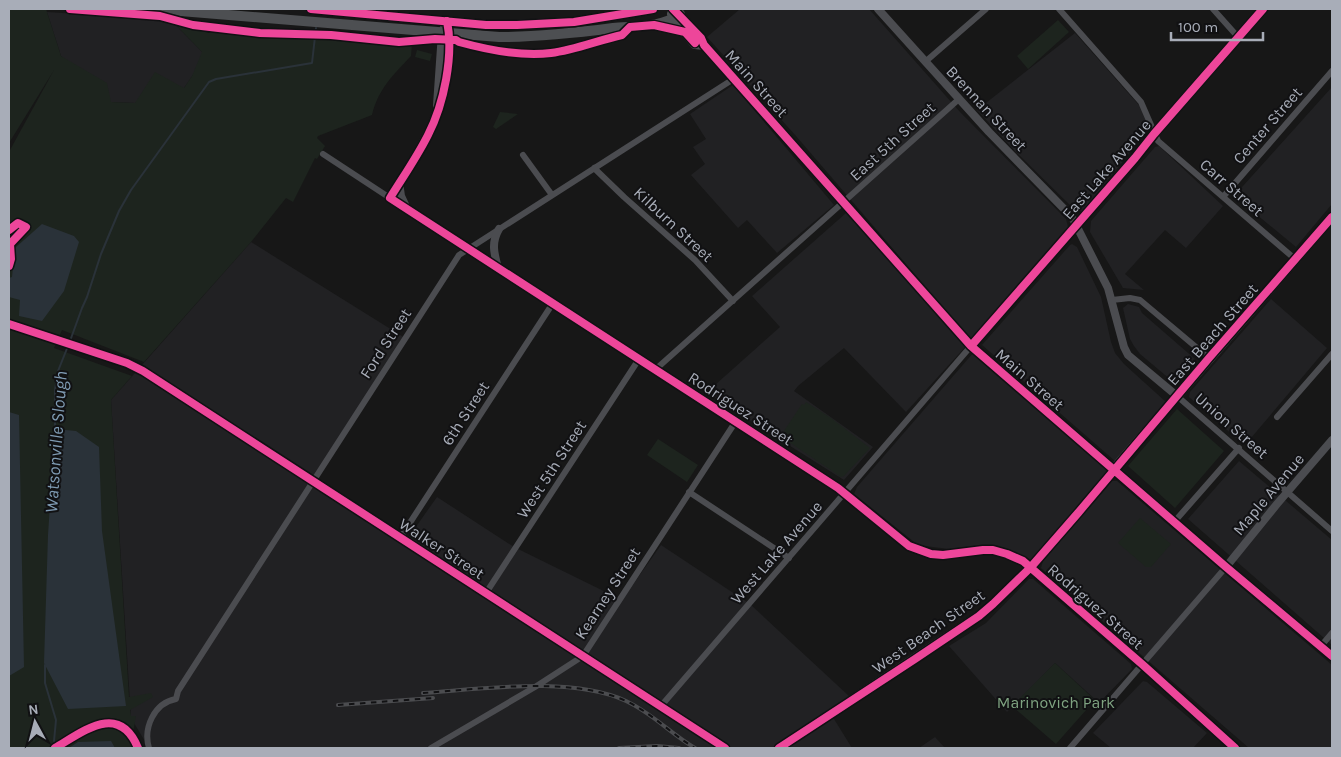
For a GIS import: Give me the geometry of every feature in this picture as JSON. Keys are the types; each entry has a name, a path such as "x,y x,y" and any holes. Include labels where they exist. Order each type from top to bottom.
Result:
{"main road":[{"path":"156,9 499,38 539,37 654,25 685,32"},
{"path":"310,9 486,25 540,25 574,22 653,9"},
{"name":"Main Street","path":"669,9 678,13 701,38 704,45 971,346 1226,567 1332,656"},
{"name":"East Lake Avenue","path":"971,346 1263,9"},
{"path":"654,25 678,13"},
{"name":"Main Street","path":"678,13 685,32 695,44 704,45"},
{"name":"East Beach Street","path":"1114,469 1332,216"},
{"name":"Walker Street","path":"9,324 127,363 143,371 725,748"},
{"name":"West Beach Street","path":"779,748 979,616 1031,567 1114,469"}],"street":[{"name":"Brennan Street","path":"878,9 959,99 1068,213 1076,225"},
{"path":"925,62 986,9"},
{"path":"1059,9 1141,102 1154,134"},
{"path":"1213,9 1238,37"},
{"path":"390,198 425,140 444,93 446,80 446,21"},
{"name":"Center Street","path":"1223,197 1331,74"},
{"name":"Ford Street","path":"149,748 147,732 154,715 166,702 176,699 178,691 459,255 735,78"},
{"name":"East 5th Street","path":"843,202 959,99"},
{"name":"Carr Street","path":"1154,134 1158,141 1295,259"},
{"name":"Rodriguez Street","path":"323,154 845,493 900,540 918,550 931,554 943,555 993,550 1015,557 1031,567 1143,665 1229,746"},
{"path":"524,155 552,195"},
{"name":"Kilburn Street","path":"594,168 697,262 733,301"},
{"path":"399,182 407,210"},
{"path":"656,369 843,202"},
{"name":"Union Street","path":"1076,225 1108,288 1121,343 1128,354 1239,448 1332,531"},
{"path":"498,268 493,247 494,238 499,228"},
{"path":"1112,300 1130,298 1140,300 1209,358"},
{"name":"6th Street","path":"400,538 553,303"},
{"name":"West Lake Avenue","path":"661,706 971,346"},
{"path":"1277,417 1332,354"},
{"name":"West 5th Street","path":"486,593 639,359"},
{"name":"Kearney Street","path":"431,748 535,687 583,656 736,421"},
{"name":"Maple Avenue","path":"1226,567 1332,440"},
{"path":"1175,521 1239,448"},
{"path":"689,492 789,558"},
{"path":"1070,748 1226,567"},
{"path":"1321,646 1332,633"}],"shaded area":[{"path":"740,9 869,9 960,112 1066,219 1068,227 974,343 796,136 707,37"},
{"path":"47,12 171,20 206,56 184,88 135,103 110,102 61,56"},
{"path":"1075,33 1145,112 1148,130 1083,211 1076,211 1015,151 977,110"},
{"path":"733,85 834,205 777,253 747,220 738,228 691,175 705,164 693,147 706,139 690,114"},
{"path":"1332,87 1332,204 1296,247 1234,196"},
{"path":"1159,146 1223,206 1186,248 1165,230 1125,274 1144,290 1123,288 1090,232 1091,221 1155,147"},
{"path":"846,213 967,345 906,412 844,348 798,386 794,391 873,447 844,480 706,393 780,327 752,296"},
{"path":"251,242 405,338 316,478 408,538 437,497 514,547 622,600 661,545 750,604 850,697 829,711 852,748 149,748 131,718 111,400"},
{"path":"1072,244 1077,247 1101,297 1115,353 1124,364 1166,402 1115,461 982,345"},
{"path":"1271,299 1327,348 1251,438 1242,443 1189,397 1190,392"},
{"path":"1128,304 1139,307 1142,313 1195,359 1176,381 1171,380 1140,354 1134,346 1130,339 1123,308"},
{"path":"974,352 1112,469 1032,564 1016,553 994,546 956,550 918,545 854,494 857,487"},
{"path":"1239,461 1332,540 1332,645 1188,519"},
{"path":"1111,481 1117,481 1332,665 1332,748 1249,748 1041,568 1043,561"},
{"path":"1029,579 1033,579 1131,664 1132,669 1099,703 1055,663 1007,712 949,646 986,623"},
{"path":"1143,681 1147,682 1207,733 1193,748 1111,748 1093,733"},
{"path":"935,737 945,748 919,748"}],"green space":[{"path":"9,9 46,9 61,56 107,83 111,102 135,103 155,72 184,88 192,76 202,52 171,20 209,33 210,31 412,44 411,56 382,90 372,115 318,136 317,138 325,146 317,159 315,158 293,202 286,198 251,242 144,362 62,330 54,348 132,376 111,400 129,697 151,693 153,697 130,710 131,716 136,716 133,733 135,748 9,748 9,160 10,150 54,70 9,143"},
{"path":"1058,20 1069,32 1028,69 1017,56"},
{"path":"417,50 432,54 430,61 415,57"},
{"path":"500,112 518,114 496,129 493,127"},
{"path":"806,402 831,418 870,448 844,476 841,477 786,440 784,431 802,404 804,405"},
{"path":"1177,409 1224,451 1175,508 1128,466"},
{"path":"658,439 698,465 687,482 647,455"},
{"path":"1140,518 1171,544 1151,567 1146,567 1118,543"},
{"name":"Marinovich Park","path":"1055,663 1095,700 1056,744 1012,706"}],"water":[{"path":"42,224 74,236 79,242 64,291 42,321 19,316 20,300 9,297 9,278 12,277 15,248"},
{"path":"9,412 19,415 24,667 9,676"},
{"path":"55,429 76,431 99,447 102,531 126,706 68,709 44,663 48,535"},
{"path":"111,741 115,748 69,748 78,742"}],"waterway":[{"name":"Watsonville Slough","path":"70,341 101,254 119,211 131,190 209,82 216,79 312,63 316,28"},
{"name":"Watsonville Slough","path":"55,431 55,390 58,371 68,346"},
{"name":"Watsonville Slough","path":"45,665 45,683 56,720 54,741"}],"railway":[{"path":"423,693 526,686 554,686 604,693 635,706 695,748"},
{"path":"338,705 433,698"},
{"path":"619,748 657,746 679,748"}],"cycle path":[{"path":"70,9 160,16 193,25 260,33 331,35 399,42 435,39 456,40 493,50 528,54 569,50 622,35 630,27 654,25 685,32 695,43"},
{"path":"311,9 486,25 574,22 653,9"},
{"path":"673,9 701,38 704,45 971,346 1226,567 1332,656"},
{"path":"971,346 1263,9"},
{"path":"447,21 449,34 448,64 439,109 424,143 390,198 838,488 909,546 931,554 943,555 993,550 1023,561 1235,748"},
{"path":"779,748 979,616 993,604 1031,567 1332,217"},
{"path":"9,230 18,223 26,227 10,244 11,259 9,266"},
{"path":"9,324 127,363 143,371 725,748"},
{"path":"55,748 89,728 111,723 121,726 130,734 138,748"}]}
